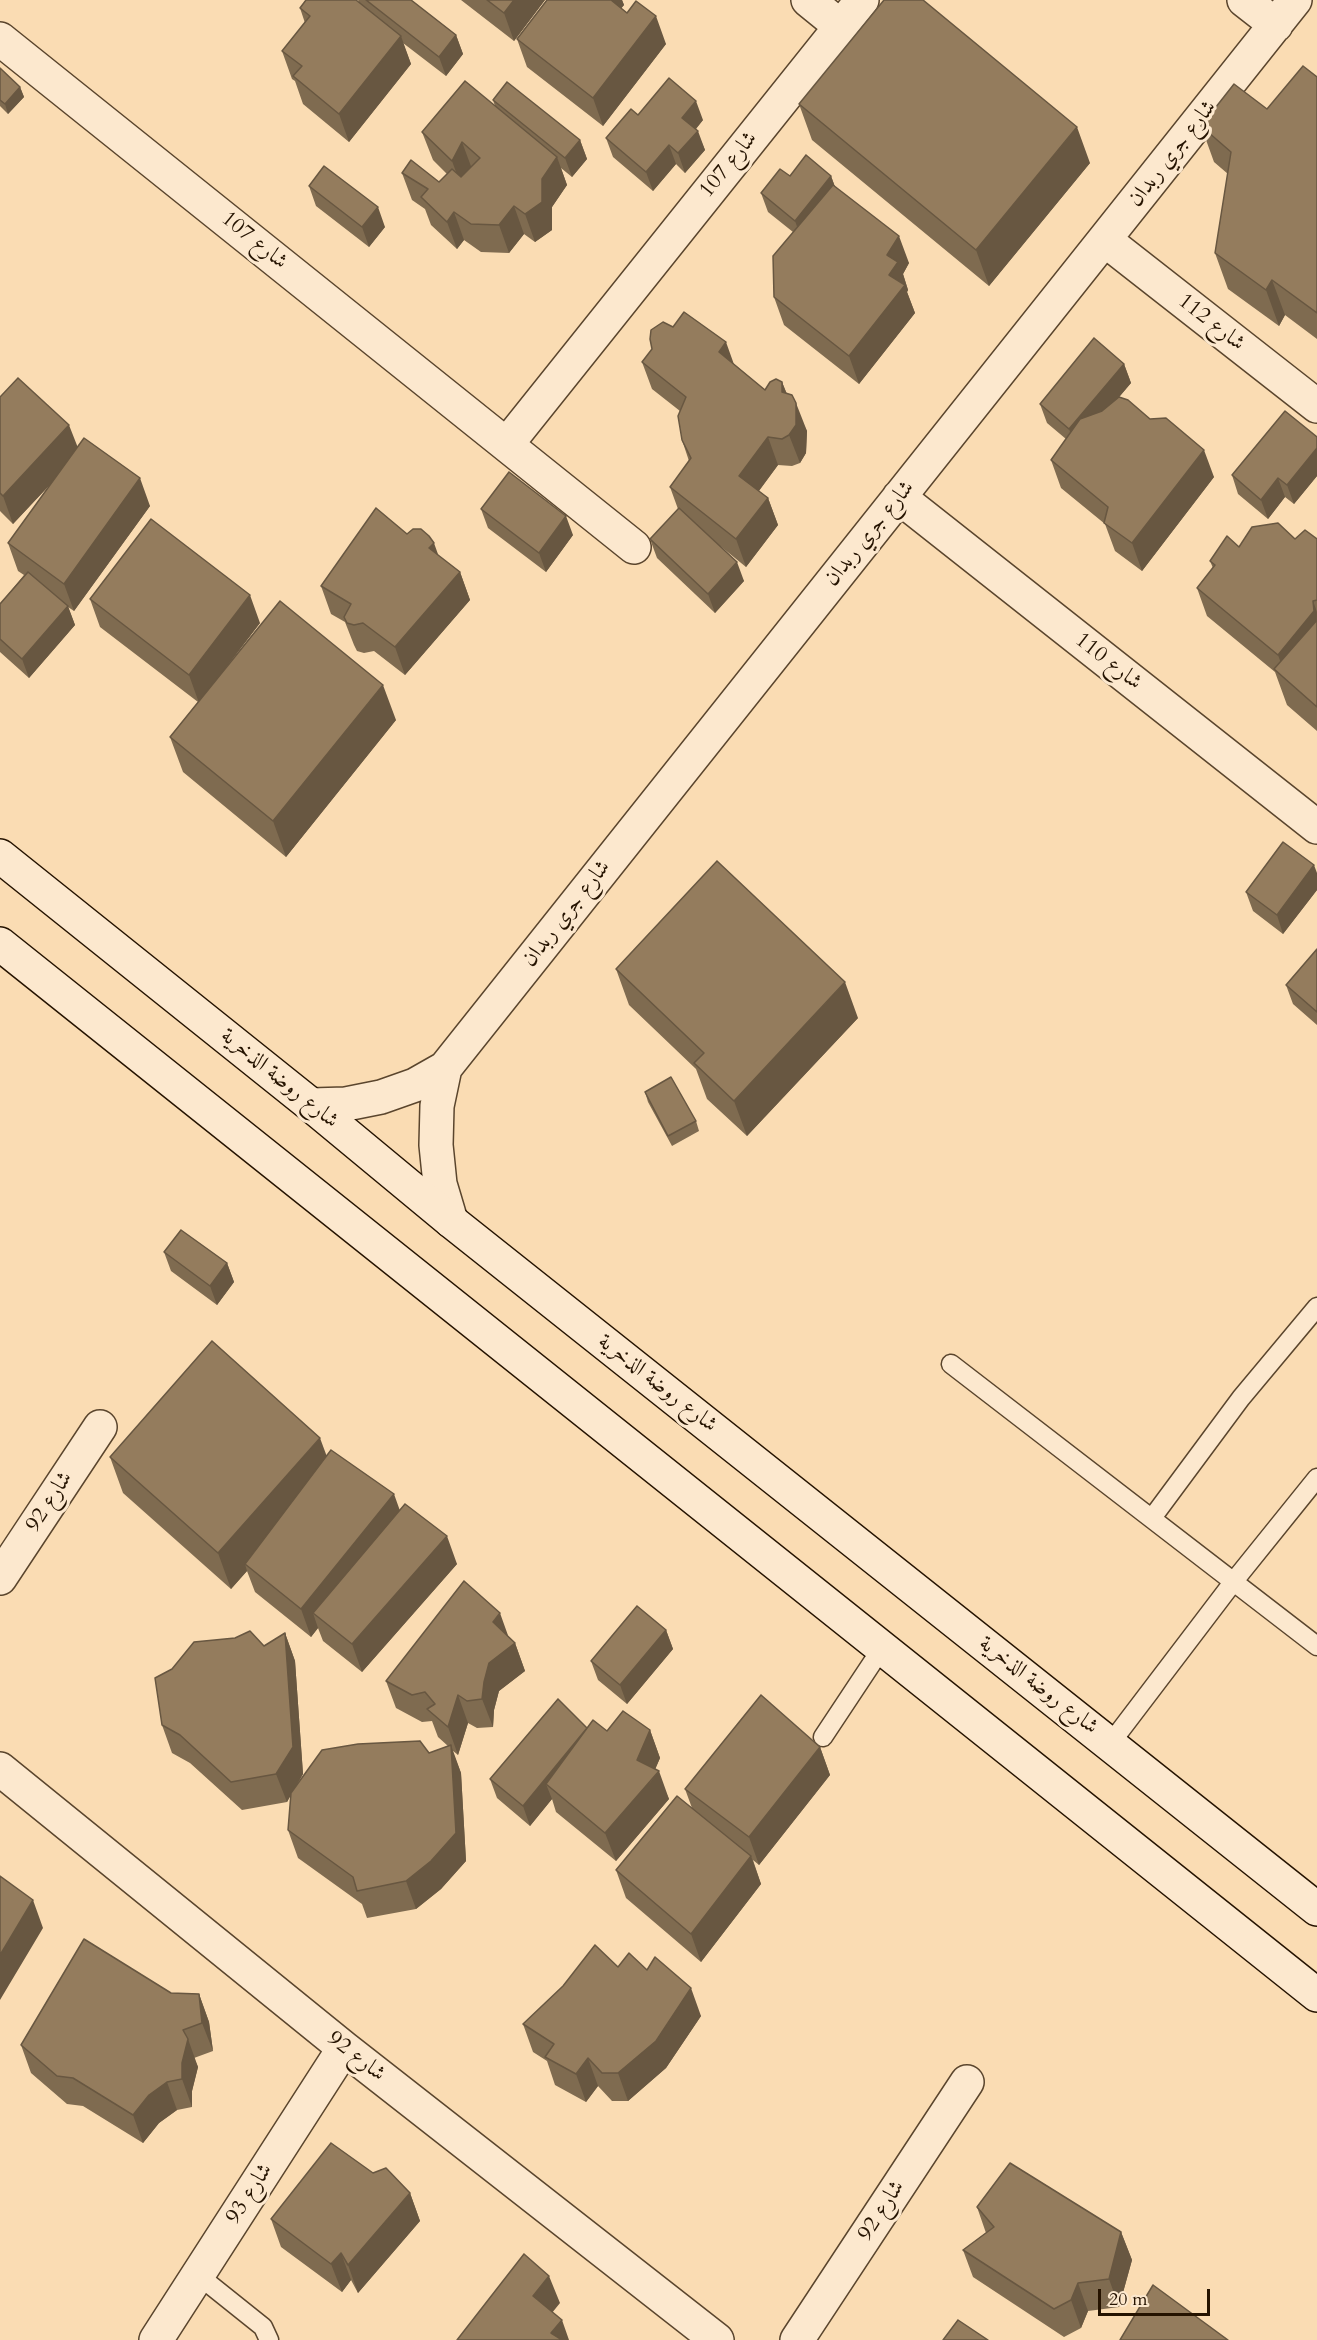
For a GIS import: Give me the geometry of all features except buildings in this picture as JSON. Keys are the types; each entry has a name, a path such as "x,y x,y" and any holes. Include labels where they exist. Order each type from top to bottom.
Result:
{"street":[{"path":"808,0 840,26"},
{"name":"شارع 107","path":"507,444 862,0"},
{"path":"1244,0 1286,12"},
{"name":"شارع جري ربدان","path":"311,1105 346,1104 381,1097 415,1085 445,1068 1286,12"},
{"name":"شارع 107","path":"0,39 634,547"},
{"name":"شارع 112","path":"1105,240 1317,406"},
{"name":"شارع 110","path":"899,496 1317,827"},
{"name":"شارع روضة الذخرية","path":"0,856 311,1105 451,1221 1317,1909"},
{"path":"0,944 1317,1995"},
{"name":"شارع جري ربدان","path":"445,1068 437,1106 436,1145 441,1184 451,1221"},
{"name":"شارع 92","path":"0,1578 100,1427"},
{"name":"شارع 92","path":"0,1769 344,2048 717,2340"},
{"name":"شارع 93","path":"156,2340 344,2048"},
{"name":"شارع 92","path":"797,2340 967,2082"}],"lane":[{"path":"1152,1518 1241,1398 1317,1307"},
{"path":"951,1364 1317,1646"},
{"path":"1110,1744 1234,1581 1317,1478"},
{"path":"823,1737 882,1648"},
{"path":"198,2275 263,2327 269,2340"}]}
